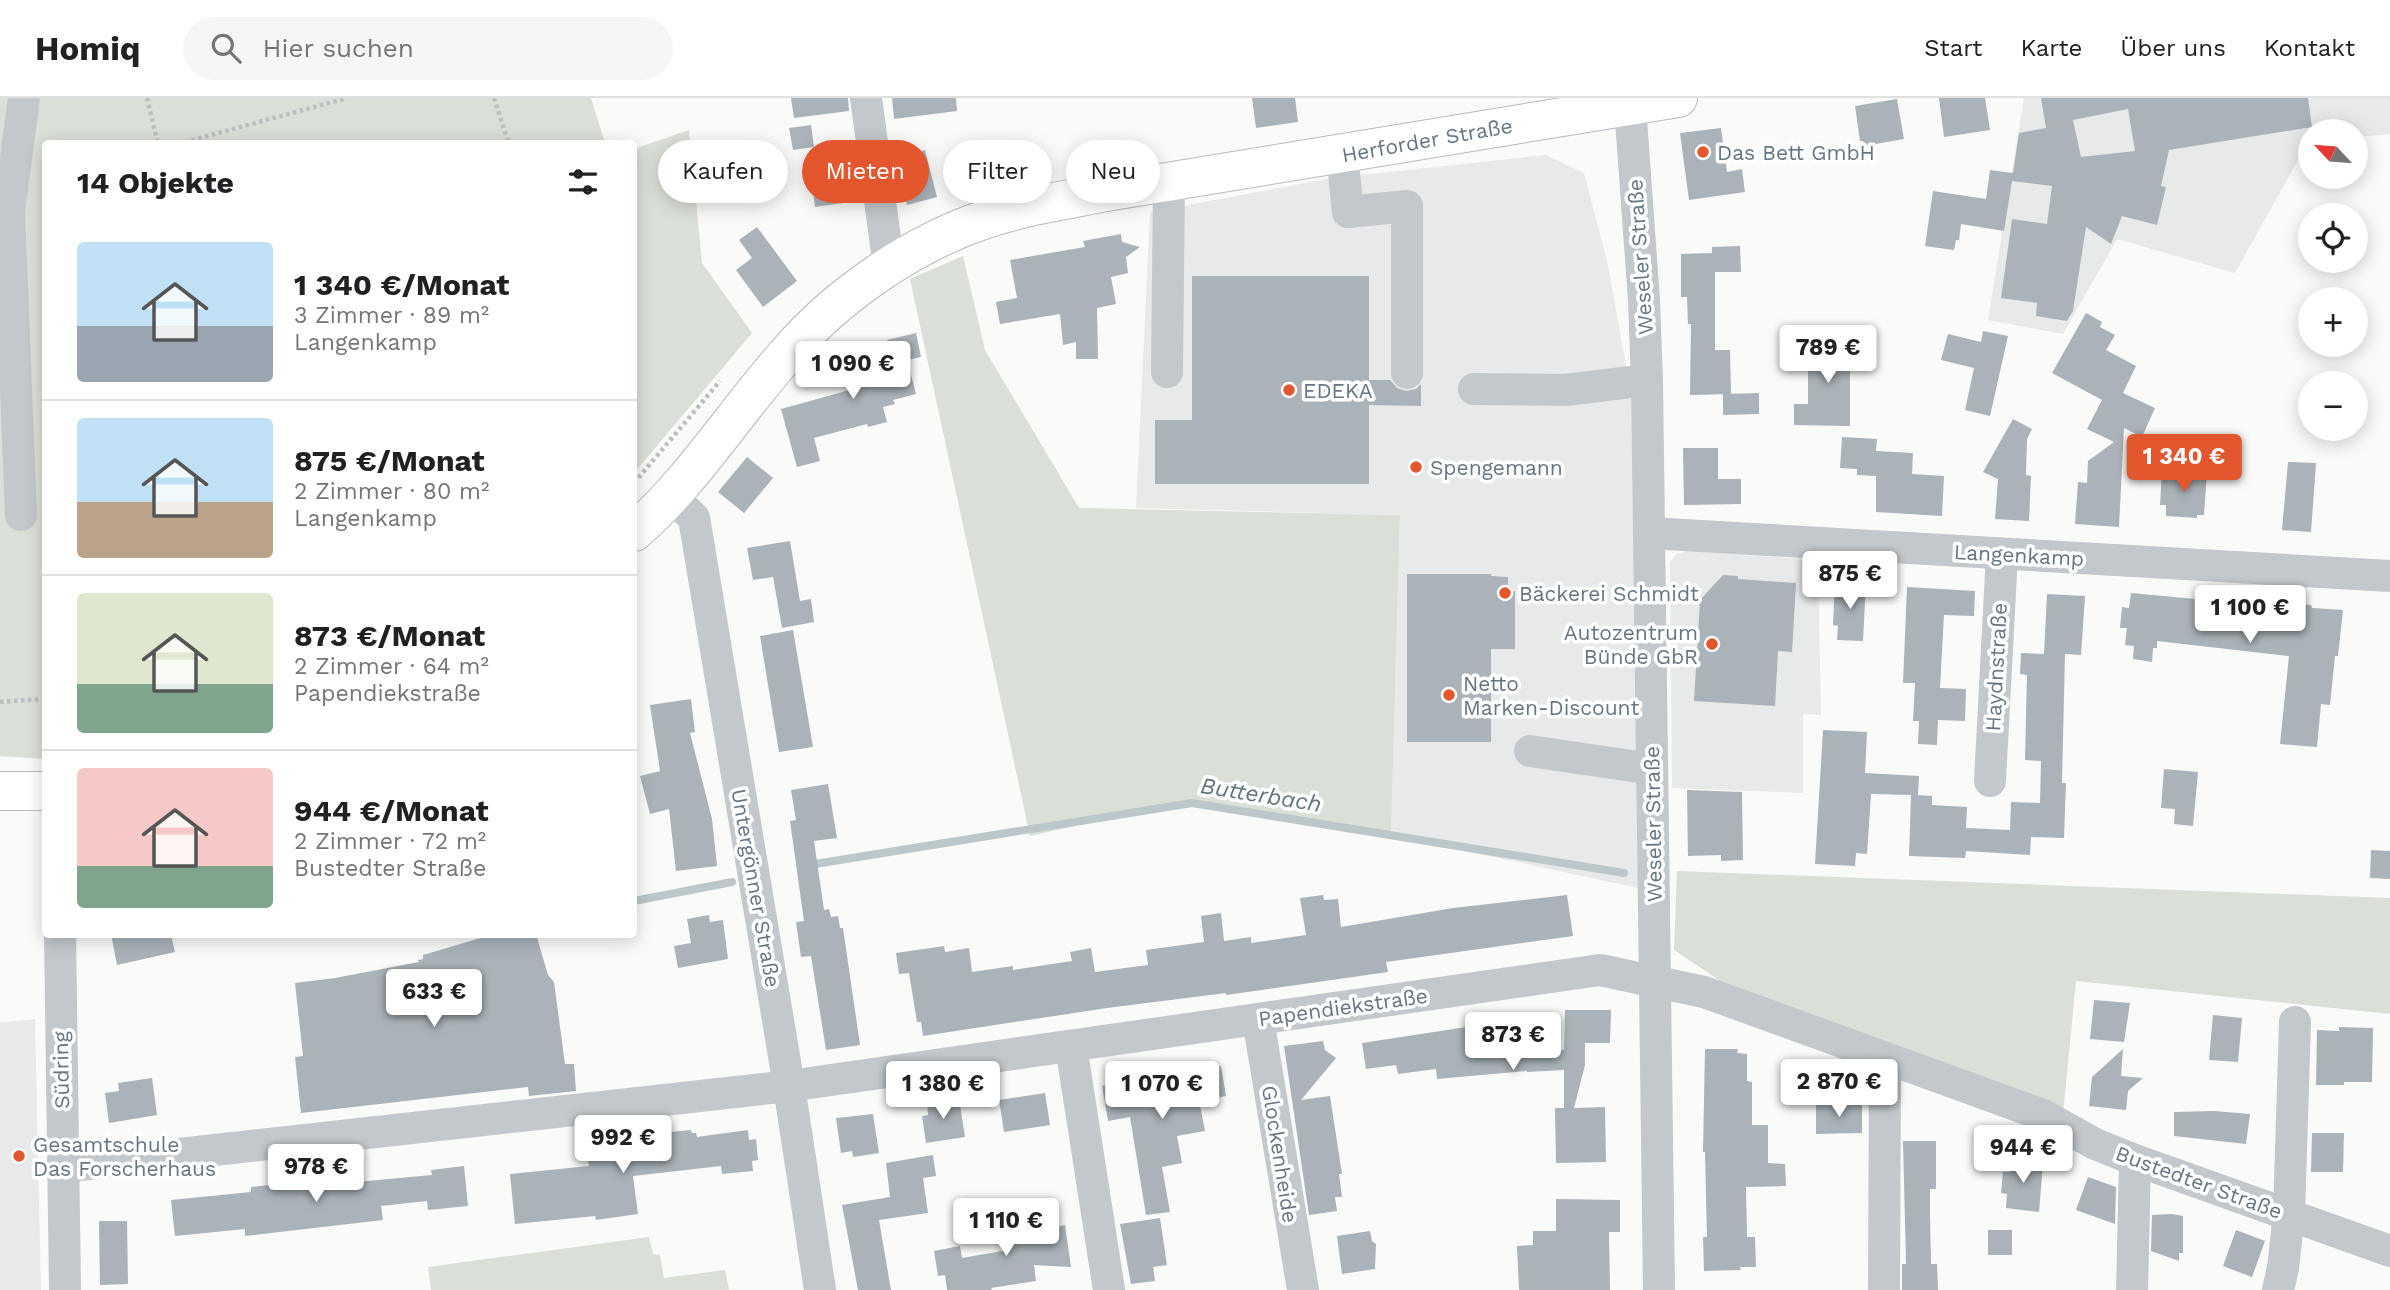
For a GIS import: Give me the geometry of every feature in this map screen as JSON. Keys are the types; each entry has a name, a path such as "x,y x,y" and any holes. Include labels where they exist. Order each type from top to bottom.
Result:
{"main road":[{"name":"Herforder Straße","path":"637,530 670,495 786,354 815,324 847,296 889,267 939,239 985,219 1038,205 1169,182 1629,102 1678,98"},
{"path":"0,791 42,791"}],"street":[{"path":"21,515 9,211 24,98"},
{"path":"866,98 889,267"},
{"name":"Weseler Straße","path":"1629,102 1644,300 1647,380 1659,1290"},
{"path":"1342,154 1348,212 1407,206 1408,373"},
{"path":"1167,372 1169,182"},
{"path":"1474,389 1566,390 1647,380"},
{"name":"Untergönner Straße","path":"670,495 694,518 789,1086 820,1290"},
{"name":"Langenkamp","path":"1649,533 2390,576"},
{"name":"Haydnstraße","path":"1990,781 2002,554"},
{"path":"1530,751 1652,769"},
{"name":"Südring","path":"60,938 65,1290"},
{"name":"Papendiekstraße","path":"62,1167 789,1086 1600,970 1656,982"},
{"name":"Bustedter Straße","path":"1656,982 1704,992 2043,1115 2095,1144 2135,1160 2390,1251"},
{"name":"Glockenheide","path":"1258,1019 1303,1290"},
{"path":"2277,1290 2283,1268 2289,1214 2295,1022"},
{"path":"1071,1046 1109,1290"},
{"path":"1884,1290 1885,1059"},
{"path":"2132,1290 2135,1160"}],"path":[{"path":"148,98 157,140"},
{"path":"200,140 347,98"},
{"path":"494,98 508,140"},
{"path":"0,702 42,699"}],"shaded area":[{"path":"0,98 591,98 604,140 42,140 42,759 0,756"},
{"path":"2024,98 2390,98 2390,134 2368,136 2368,119 2298,119 2298,160 2235,273 2117,239 2063,334 1988,320"},
{"path":"689,130 690,140 660,140"},
{"path":"658,141 658,203 696,203 702,263 752,333 637,469 637,148"},
{"path":"1546,155 1584,173 1608,265 1633,405 1638,888 1391,835 1400,515 1136,508 1150,212 1332,178"},
{"path":"963,256 985,350 1079,508 1400,515 1391,835 1190,800 1030,836 910,279"},
{"path":"1687,551 1818,560 1821,715 1803,714 1803,793 1672,788 1670,562 1676,554"},
{"path":"1677,871 2390,898 2390,1014 2076,981 2063,1114 1735,991 1674,950"},
{"name":"Gesamtschule Das Forscherhaus","path":"35,1019 41,1290 0,1290 0,1023"},
{"path":"649,1237 653,1254 660,1255 664,1278 725,1270 729,1290 431,1290 428,1267"}],"building":[{"path":"791,98 848,98 849,111 794,118"},
{"path":"892,98 956,98 957,111 894,119"},
{"path":"1252,98 1295,98 1298,122 1256,128"},
{"path":"1939,98 1985,98 1990,130 1944,137"},
{"path":"2041,98 2308,98 2311,119 2298,119 2298,129 2169,150 2161,186 2166,187 2157,225 2122,216 2111,244 2086,227 2073,311 2067,321 2036,316 2037,303 2001,298 2012,219 2047,224 2052,186 2012,181 2004,231 1961,224 1959,240 1956,240 1954,250 1925,246 1933,191 1986,199 1990,170 2013,173 2019,133 2046,128","holes":["2128,109 2135,151 2081,157 2073,120"]},
{"path":"1897,99 1904,139 1864,146 1863,141 1860,141 1855,106"},
{"path":"811,125 813,140 802,140 802,149 793,150 789,128"},
{"name":"Das Bett GmbH","path":"1721,128 1727,172 1742,169 1745,192 1689,200 1680,133"},
{"path":"929,166 937,197 929,199"},
{"path":"814,203 843,203 815,207"},
{"path":"757,227 797,281 763,307 736,270 752,258 739,240"},
{"path":"1121,234 1122,242 1140,247 1126,257 1128,273 1111,277 1116,304 1097,308 1098,359 1076,359 1076,342 1063,345 1060,314 1000,324 996,302 1017,298 1010,260 1085,247 1083,241"},
{"path":"1740,246 1741,272 1715,272 1715,350 1730,350 1731,394 1690,395 1691,324 1688,324 1687,297 1681,297 1681,254 1712,253 1712,247"},
{"name":"EDEKA","path":"1192,276 1369,276 1369,380 1390,380 1397,388 1406,391 1416,389 1421,384 1421,406 1369,405 1369,484 1155,484 1155,420 1192,420"},
{"path":"2086,313 2102,322 2100,327 2115,335 2106,350 2136,366 2123,393 2155,408 2142,437 2124,428 2119,527 2075,524 2078,482 2087,483 2088,461 2114,442 2087,429 2102,400 2052,373"},
{"path":"1983,331 2008,336 1990,416 1965,410 1974,368 1941,360 1948,334 1981,342"},
{"path":"916,333 921,357 907,360 916,394 893,400 895,404 883,407 887,422 868,427 867,424 814,438 820,461 797,467 781,409 857,388 852,370 893,359 887,340"},
{"path":"1826,334 1850,334 1850,426 1794,425 1794,404 1808,404 1808,348 1826,348"},
{"path":"1759,393 1759,414 1723,415 1723,394"},
{"path":"2013,419 2032,429 2027,439 2026,475 2031,476 2029,521 1995,519 1998,479 1983,472"},
{"path":"1842,437 1877,439 1876,451 1913,453 1912,474 1944,476 1942,516 1876,512 1876,476 1857,475 1857,469 1840,468"},
{"path":"1683,448 1718,448 1718,479 1741,479 1741,504 1684,505"},
{"path":"747,457 773,478 744,513 718,492"},
{"path":"2288,462 2316,463 2311,532 2282,530"},
{"path":"2162,471 2207,473 2204,515 2197,515 2197,518 2166,516 2166,505 2160,505"},
{"path":"790,541 800,601 811,599 814,622 782,628 773,577 753,580 747,548"},
{"name":"Netto Marken-Discount","path":"1407,574 1491,574 1508,577 1508,592 1515,591 1515,649 1491,649 1491,742 1407,742"},
{"path":"1723,575 1738,576 1738,579 1796,583 1792,652 1778,651 1775,706 1694,701 1700,600"},
{"path":"1835,582 1866,583 1863,641 1837,640 1838,626 1833,625"},
{"path":"1907,587 1975,591 1974,616 1944,615 1940,688 1966,689 1965,721 1938,720 1937,745 1918,744 1919,721 1913,721 1915,683 1903,683"},
{"path":"2258,591 2257,603 2301,604 2311,605 2312,608 2343,610 2330,705 2321,704 2317,747 2280,744 2289,656 2157,641 2157,648 2153,648 2152,662 2133,659 2134,646 2125,645 2127,628 2120,628 2122,607 2129,608 2131,593 2238,603"},
{"path":"2047,594 2085,596 2081,655 2065,654 2062,783 2066,783 2064,838 2031,837 2030,855 1966,851 1965,858 1909,856 1911,795 1871,794 1867,854 1856,853 1855,866 1815,864 1823,730 1867,732 1865,773 1919,776 1918,795 1932,796 1932,805 1967,807 1966,828 2010,830 2011,802 2040,803 2041,761 2025,760 2027,675 2020,674 2021,653 2044,654"},
{"path":"793,630 813,747 779,752 760,636"},
{"path":"691,699 695,732 690,733 712,819 717,866 676,871 669,809 650,814 640,776 660,771 650,705"},
{"path":"2164,769 2198,772 2193,826 2174,824 2175,809 2161,808"},
{"path":"828,784 837,838 814,841 824,910 829,909 831,917 838,916 840,928 843,928 860,1045 826,1050 811,956 801,957 796,922 804,921 790,821 796,820 791,790"},
{"path":"1687,790 1742,792 1743,860 1721,861 1721,855 1688,856"},
{"path":"2371,850 2390,851 2390,879 2370,878"},
{"path":"1323,895 1324,900 1338,899 1341,927 1453,908 1567,895 1573,936 1386,962 1388,972 1226,995 1107,1008 923,1036 921,1022 917,1022 909,973 899,974 896,953 944,946 945,952 969,948 972,972 1013,966 1013,970 1072,961 1070,952 1091,948 1095,972 1148,965 1146,950 1204,942 1201,916 1221,913 1224,941 1251,937 1251,943 1306,935 1300,898"},
{"path":"709,915 710,922 723,920 728,959 678,968 674,946 691,943 687,919"},
{"path":"112,938 172,938 175,952 117,965"},
{"path":"480,938 537,938 548,975 554,982 565,1064 574,1064 576,1091 529,1096 528,1087 301,1113 295,1057 303,1056 295,983 419,962 423,955"},
{"path":"2094,1000 2130,1003 2124,1042 2090,1039"},
{"path":"1565,1010 1611,1010 1610,1043 1585,1043 1585,1065 1574,1108 1605,1107 1606,1162 1556,1163 1555,1108 1564,1108 1564,1070 1437,1079 1436,1069 1398,1074 1396,1065 1366,1069 1362,1043 1486,1024 1490,1055 1564,1050"},
{"path":"2213,1015 2242,1018 2238,1062 2209,1060"},
{"path":"2339,1027 2373,1028 2372,1082 2316,1085 2317,1030 2339,1031"},
{"path":"1323,1041 1325,1050 1336,1058 1301,1100 1330,1096 1342,1174 1339,1174 1342,1197 1335,1197 1337,1211 1309,1215 1284,1046"},
{"path":"1705,1049 1738,1049 1737,1053 1747,1054 1747,1081 1752,1082 1752,1125 1768,1125 1768,1163 1785,1164 1786,1186 1746,1187 1747,1237 1755,1237 1756,1267 1740,1267 1741,1270 1704,1271 1703,1237 1707,1237 1703,1152"},
{"path":"2123,1049 2121,1076 2143,1078 2128,1091 2126,1110 2089,1106 2092,1077"},
{"path":"1221,1066 1226,1096 1215,1098 1215,1103 1200,1105 1205,1131 1177,1136 1182,1163 1162,1167 1170,1212 1146,1215 1130,1117 1108,1121 1102,1086 1194,1067 1194,1071"},
{"path":"152,1078 157,1115 109,1123 105,1093 119,1091 118,1083"},
{"path":"1045,1093 1050,1125 1004,1132 999,1100"},
{"path":"959,1098 965,1137 926,1143 922,1116 928,1115 927,1102"},
{"path":"1816,1105 1862,1105 1862,1133 1816,1134"},
{"path":"2174,1112 2250,1114 2246,1144 2174,1136"},
{"path":"873,1114 879,1153 853,1157 852,1151 841,1153 836,1118"},
{"path":"691,1130 697,1137 748,1130 749,1140 756,1139 758,1160 752,1161 753,1171 722,1174 721,1166 633,1176 638,1214 596,1220 595,1216 515,1224 510,1174 589,1166 586,1150 659,1140 659,1133"},
{"path":"2312,1133 2344,1133 2343,1172 2311,1172"},
{"path":"1903,1141 1936,1141 1936,1189 1930,1189 1930,1215 1931,1264 1937,1264 1938,1290 1902,1290 1902,1264 1906,1264"},
{"path":"2013,1152 2025,1161 2043,1164 2039,1212 2006,1208 2007,1194 2001,1193 2003,1172 2009,1172"},
{"path":"933,1155 936,1176 923,1178 928,1213 879,1220 891,1290 858,1290 842,1205 890,1197 886,1163"},
{"path":"464,1166 468,1206 428,1210 427,1201 381,1206 383,1220 245,1236 245,1229 175,1236 171,1200 251,1192 251,1187 269,1185 270,1190 432,1175 431,1170"},
{"path":"2088,1177 2116,1187 2115,1224 2076,1210"},
{"path":"1556,1199 1620,1200 1620,1232 1609,1232 1610,1290 1519,1290 1517,1246 1533,1245 1533,1231 1556,1231"},
{"path":"1023,1209 1027,1233 1065,1225 1071,1267 1034,1265 1036,1281 991,1288 992,1290 947,1290 945,1275 938,1276 934,1251 960,1246 962,1258 1008,1250 1003,1212"},
{"path":"2152,1215 2183,1216 2183,1253 2179,1253 2179,1261 2151,1251"},
{"path":"1160,1218 1167,1265 1153,1267 1155,1281 1131,1284 1120,1224"},
{"path":"99,1221 127,1221 128,1284 100,1285"},
{"path":"1988,1230 2012,1230 2012,1255 1988,1255"},
{"path":"2236,1230 2265,1241 2252,1277 2223,1266"},
{"path":"1370,1231 1372,1241 1376,1244 1375,1269 1342,1274 1337,1236"}],"waterway":[{"name":"Butterbach","path":"809,865 1192,803 1624,873"},
{"name":"Butterbach","path":"637,900 732,882"}],"place":[{"name":"Das Bett GmbH","path":"1703,152"},
{"name":"EDEKA","path":"1289,390"},
{"name":"Spengemann","path":"1416,467"},
{"name":"Bäckerei Schmidt","path":"1505,593"},
{"name":"Autozentrum Bünde GbR","path":"1712,644"},
{"name":"Netto Marken-Discount","path":"1449,695"},
{"name":"Gesamtschule Das Forscherhaus","path":"19,1156"}]}
